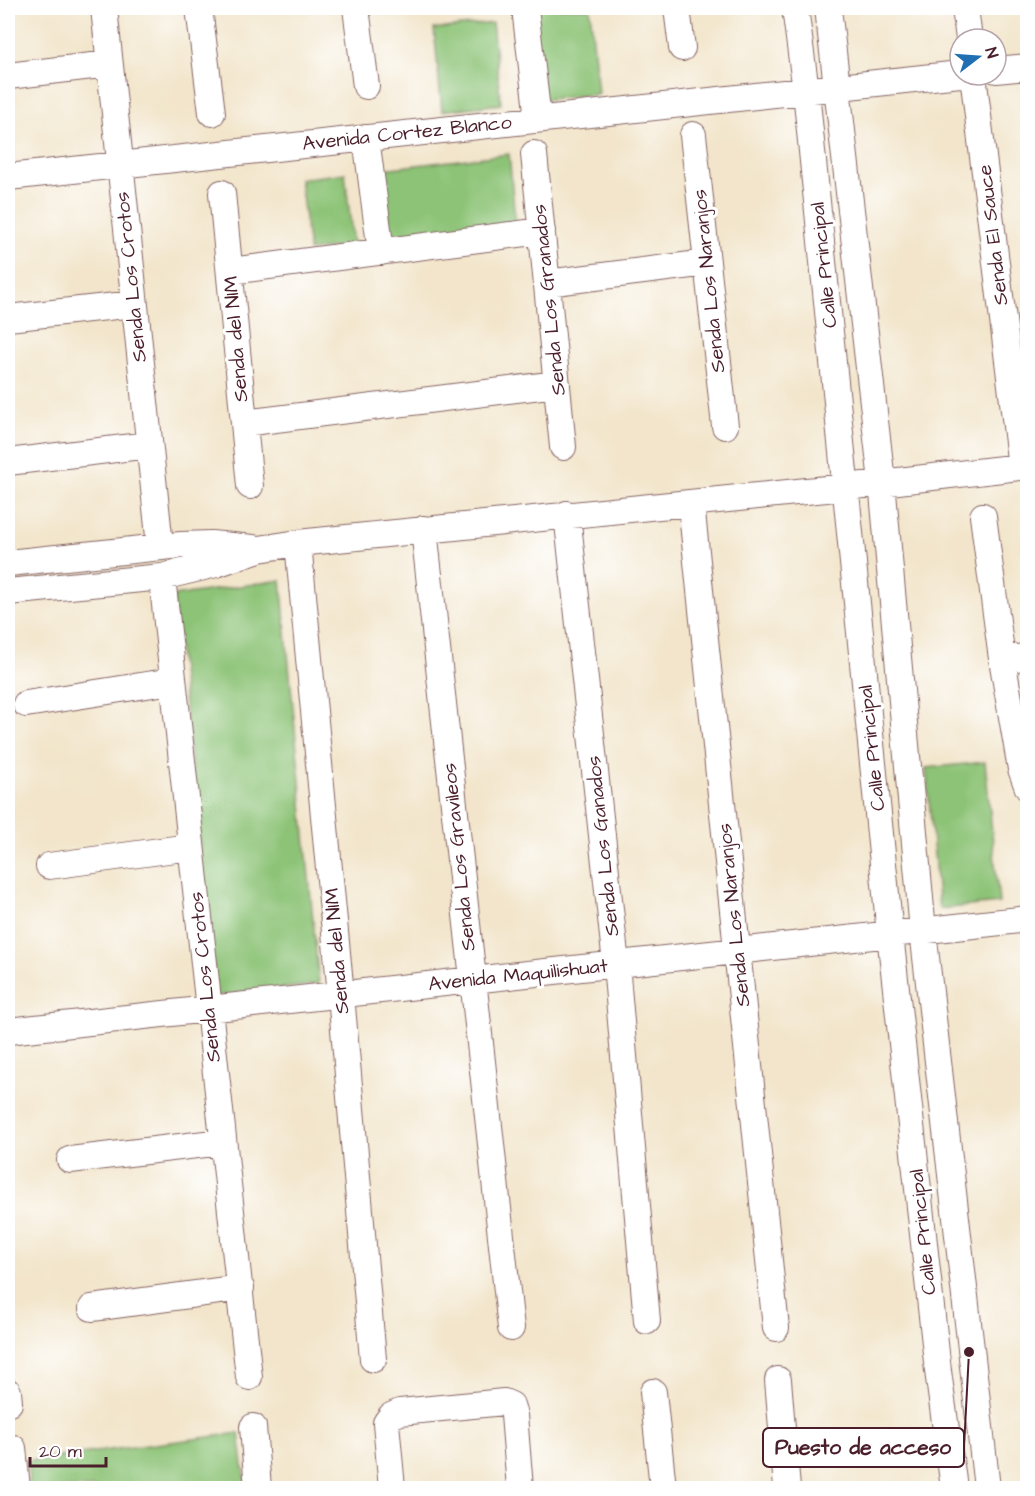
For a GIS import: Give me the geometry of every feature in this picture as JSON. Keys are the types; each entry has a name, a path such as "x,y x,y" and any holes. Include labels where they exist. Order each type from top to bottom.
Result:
{"street":[{"name":"Senda Los Crotos","path":"104,8 160,546"},
{"path":"199,8 212,113"},
{"path":"356,8 366,86"},
{"path":"525,8 538,119"},
{"path":"677,8 682,48"},
{"name":"Calle Principal","path":"795,8 806,91 890,934 939,1376 954,1488"},
{"name":"Calle Principal","path":"828,8 882,482 923,931 987,1488"},
{"path":"965,8 967,27"},
{"path":"8,76 109,64"},
{"path":"1008,69 1028,67"},
{"name":"Avenida Cortez Blanco","path":"8,177 948,75"},
{"name":"Senda El Sauce","path":"975,87 1024,466"},
{"name":"Senda Los Naranjos","path":"693,135 725,426"},
{"path":"366,138 381,252"},
{"name":"Senda Los Granados","path":"534,154 563,447"},
{"name":"Senda del NIM","path":"222,193 250,486"},
{"path":"230,271 542,231"},
{"path":"547,283 707,263"},
{"path":"8,318 134,303"},
{"path":"244,423 557,384"},
{"path":"8,462 148,445"},
{"path":"8,592 162,577 216,564 259,549 298,543 846,487 1024,466"},
{"name":"Senda Los Naranjos","path":"691,503 776,1328"},
{"name":"Senda Los Ganados","path":"567,514 616,964 647,1321"},
{"path":"983,516 1002,659 1021,770 1028,788"},
{"name":"Senda Los Gravileos","path":"424,529 511,1328"},
{"name":"Senda del NIM","path":"298,543 373,1359"},
{"path":"8,562 160,546 211,544 259,549"},
{"name":"Senda Los Crotos","path":"162,577 249,1377"},
{"path":"1002,659 1028,657"},
{"path":"26,704 172,681"},
{"path":"49,866 190,847"},
{"name":"Avenida Maquilishuat","path":"8,1031 1028,919"},
{"path":"70,1160 222,1142"},
{"path":"92,1308 240,1288"},
{"path":"939,1376 973,1374"},
{"path":"777,1380 787,1488"},
{"path":"653,1392 663,1488"},
{"path":"392,1488 386,1423 392,1416 400,1412 504,1401 511,1405 514,1415 520,1488"},
{"path":"253,1427 258,1488"},
{"path":"13,1448 17,1488"}],"green space":[{"path":"531,8 590,8 598,94 540,100"},
{"path":"492,23 501,104 442,111 434,29"},
{"path":"509,154 516,229 389,241 383,169"},
{"path":"345,173 353,245 309,251 300,179"},
{"path":"281,580 319,984 216,996 173,596"},
{"path":"985,762 999,903 939,909 926,768"},
{"path":"239,1433 246,1488 30,1488 27,1461"}],"place":[{"name":"Puesto de acceso","path":"969,1352"}]}
